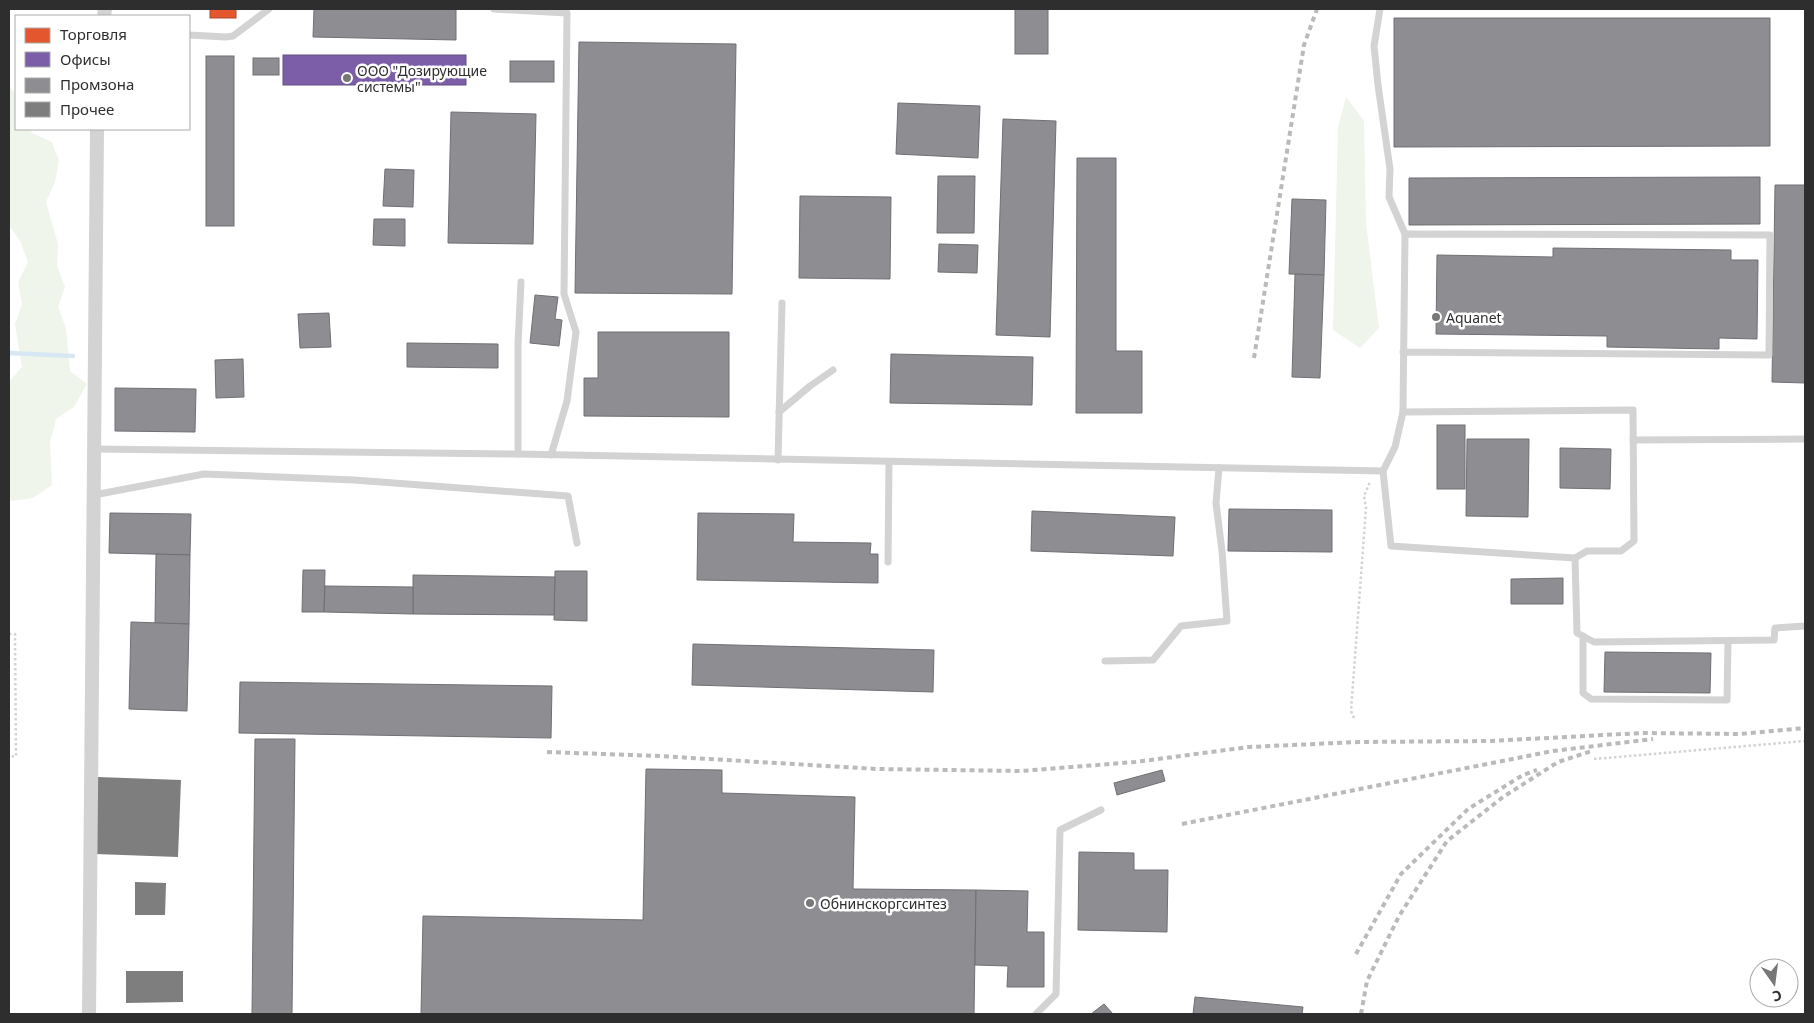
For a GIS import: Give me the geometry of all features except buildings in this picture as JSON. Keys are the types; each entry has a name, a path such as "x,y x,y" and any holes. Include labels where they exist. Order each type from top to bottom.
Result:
{"street":[{"path":"89,1014 97,130"}],"lane":[{"path":"190,35 226,38 233,36 269,9"},
{"path":"494,9 567,13 564,294 576,332 567,401 551,455"},
{"path":"1380,9 1374,46 1390,169 1389,197 1405,234 1403,412 1395,447 1379,471 1391,546 1575,558 1587,551 1621,551 1634,541 1633,410 1403,412"},
{"path":"1403,352 1769,355 1770,235 1405,234"},
{"path":"518,454 518,344 521,282"},
{"path":"778,460 782,303"},
{"path":"780,412 810,386 833,370"},
{"path":"1633,440 1805,439"},
{"path":"95,449 518,454 1379,471"},
{"path":"888,462 888,562"},
{"path":"1105,661 1153,660 1182,626 1227,621 1222,551 1216,503 1219,468"},
{"path":"94,495 204,474 354,480 568,496 577,544"},
{"path":"1575,558 1577,633 1594,642 1774,640 1775,628 1805,626"},
{"path":"1583,636 1583,693 1591,699 1727,700 1728,641"},
{"path":"1036,1014 1056,994 1060,830 1101,810"}],"path":[{"path":"1354,718 1351,711 1366,508 1364,496 1379,471"},
{"path":"9,634 15,634 16,756 9,757"},
{"path":"1594,759 1805,741"}],"shaded area":[{"path":"9,87 15,92 15,130 30,130 32,133 52,142 59,161 55,182 46,202 58,244 57,266 65,287 58,307 66,328 70,371 87,384 74,407 56,419 50,442 52,485 33,498 11,501 9,492 9,382 22,367 15,324 22,304 18,282 28,262 20,241 9,225"},
{"path":"1346,97 1364,121 1366,223 1379,328 1360,348 1333,330 1338,127"}],"waterway":[{"path":"9,353 73,356"}],"railway":[{"path":"1254,358 1304,45 1317,9"},
{"path":"547,752 659,756 877,769 1021,771 1135,762 1249,747 1358,742 1490,741 1642,733 1740,734 1805,728"},
{"path":"1182,824 1553,751 1653,739"},
{"path":"1361,1014 1367,981 1399,916 1447,841 1503,797 1558,762 1592,751"},
{"path":"1356,954 1401,874 1468,809 1523,775 1537,770"}],"place":[{"name":"ООО \"Дозирующие системы\"","path":"347,78"},
{"name":"Aquanet","path":"1436,317"},
{"name":"Обнинскоргсинтез","path":"810,903"}]}
